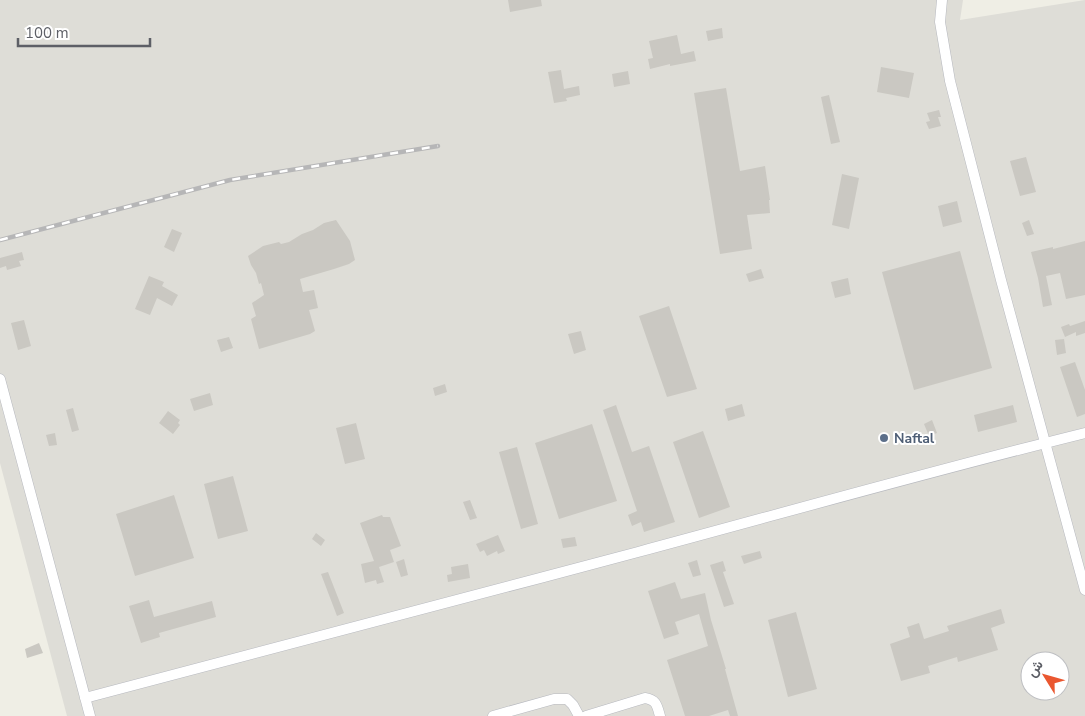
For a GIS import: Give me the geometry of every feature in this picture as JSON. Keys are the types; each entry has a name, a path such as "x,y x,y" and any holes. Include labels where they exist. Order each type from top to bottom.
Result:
{"street":[{"path":"942,0 940,22 950,81 986,226 1085,590"},
{"path":"0,379 90,716"},
{"path":"86,698 609,560 920,475 1085,433"},
{"path":"586,716 645,698 654,701 660,716"},
{"path":"493,716 554,699 567,699 579,716"}],"shaded area":[{"path":"0,0 963,0 960,20 1085,0 1085,716 67,716 0,463"}],"building":[{"path":"508,0 541,0 542,6 510,12"},
{"path":"722,28 723,38 708,41 706,31"},
{"path":"677,35 681,54 694,51 696,61 650,69 648,59 653,58 649,41"},
{"path":"881,67 914,73 909,98 877,92"},
{"path":"561,70 564,89 579,86 580,95 566,98 567,101 554,103 548,72"},
{"path":"628,71 630,84 614,87 612,74"},
{"path":"726,88 740,171 765,166 770,213 747,215 752,249 720,254 694,93"},
{"path":"829,95 840,142 831,144 821,97"},
{"path":"939,110 941,117 938,117 941,126 929,129 926,122 930,121 927,113"},
{"path":"1026,157 1036,192 1020,196 1010,161"},
{"path":"842,174 859,178 849,229 832,225"},
{"path":"957,201 962,222 943,227 938,206"},
{"path":"336,220 350,241 355,260 349,264 300,279 303,292 314,290 318,308 309,310 315,331 259,349 251,319 256,316 252,303 264,295 261,283 259,284 248,256 263,246 279,242 281,244 289,242 324,223"},
{"path":"1029,220 1034,234 1027,236 1022,223"},
{"path":"172,229 182,233 174,252 164,247"},
{"path":"1085,241 1085,295 1066,299 1060,273 1046,276 1052,305 1043,307 1031,252"},
{"path":"960,251 992,368 914,390 882,272"},
{"path":"22,252 24,260 19,261 21,266 7,270 6,266 0,268 0,258"},
{"path":"761,269 764,278 749,282 746,274"},
{"path":"149,276 164,282 162,286 178,295 172,306 157,298 150,315 135,309"},
{"path":"848,278 851,294 835,298 831,282"},
{"path":"669,306 697,389 667,397 639,316"},
{"path":"24,320 31,346 18,350 11,323"},
{"path":"1085,321 1085,333 1076,336 1076,332 1065,337 1061,327"},
{"path":"581,331 586,350 574,354 568,334"},
{"path":"229,337 233,348 221,352 217,340"},
{"path":"1064,339 1066,353 1057,355 1055,340"},
{"path":"1075,362 1085,390 1085,414 1077,417 1060,367"},
{"path":"445,384 447,392 435,396 433,388"},
{"path":"210,393 213,405 194,411 190,399"},
{"path":"742,404 745,416 728,421 725,409"},
{"path":"616,405 632,452 649,446 675,522 644,532 641,522 632,526 628,515 637,511 603,410"},
{"path":"1013,405 1017,422 978,432 974,415"},
{"path":"73,408 79,430 72,432 66,410"},
{"path":"168,411 180,420 178,423 180,425 173,434 159,423"},
{"path":"932,420 937,433 929,436 924,424"},
{"path":"356,423 365,459 345,464 336,428"},
{"path":"592,424 617,501 559,519 535,443"},
{"path":"703,431 730,507 699,518 673,442"},
{"path":"55,433 57,445 49,446 46,435"},
{"path":"517,447 538,524 521,529 499,452"},
{"path":"233,476 248,531 218,539 204,484"},
{"path":"174,495 194,558 135,576 116,514"},
{"path":"470,500 477,518 470,520 463,502"},
{"path":"382,515 383,517 390,517 401,546 390,550 394,562 379,567 384,582 377,584 376,580 365,583 361,564 374,561 360,523"},
{"path":"316,533 325,540 321,546 312,539"},
{"path":"498,535 505,551 498,554 497,551 487,556 484,550 480,552 476,544"},
{"path":"575,537 577,546 563,548 561,539"},
{"path":"760,551 762,558 744,564 741,556"},
{"path":"404,559 408,575 401,577 396,562"},
{"path":"697,560 701,575 693,577 688,563"},
{"path":"723,561 726,571 723,572 734,604 724,607 710,565"},
{"path":"468,564 470,578 448,582 447,575 452,574 451,567"},
{"path":"328,572 344,613 337,616 321,574"},
{"path":"675,582 681,599 705,593 738,716 730,716 728,710 709,716 685,716 667,660 708,646 699,614 675,622 679,634 664,639 648,591"},
{"path":"149,600 154,617 212,601 216,617 159,633 160,637 141,643 129,606"},
{"path":"1001,609 1005,623 991,628 998,650 958,662 957,657 928,666 930,673 901,681 890,644 910,637 907,627 919,623 924,639 949,631 947,626"},
{"path":"796,612 817,689 788,697 768,620"},
{"path":"39,643 43,653 27,658 25,649"}],"railway":[{"path":"0,240 230,180 438,146"}],"place":[{"name":"Naftal","path":"884,438"}]}
